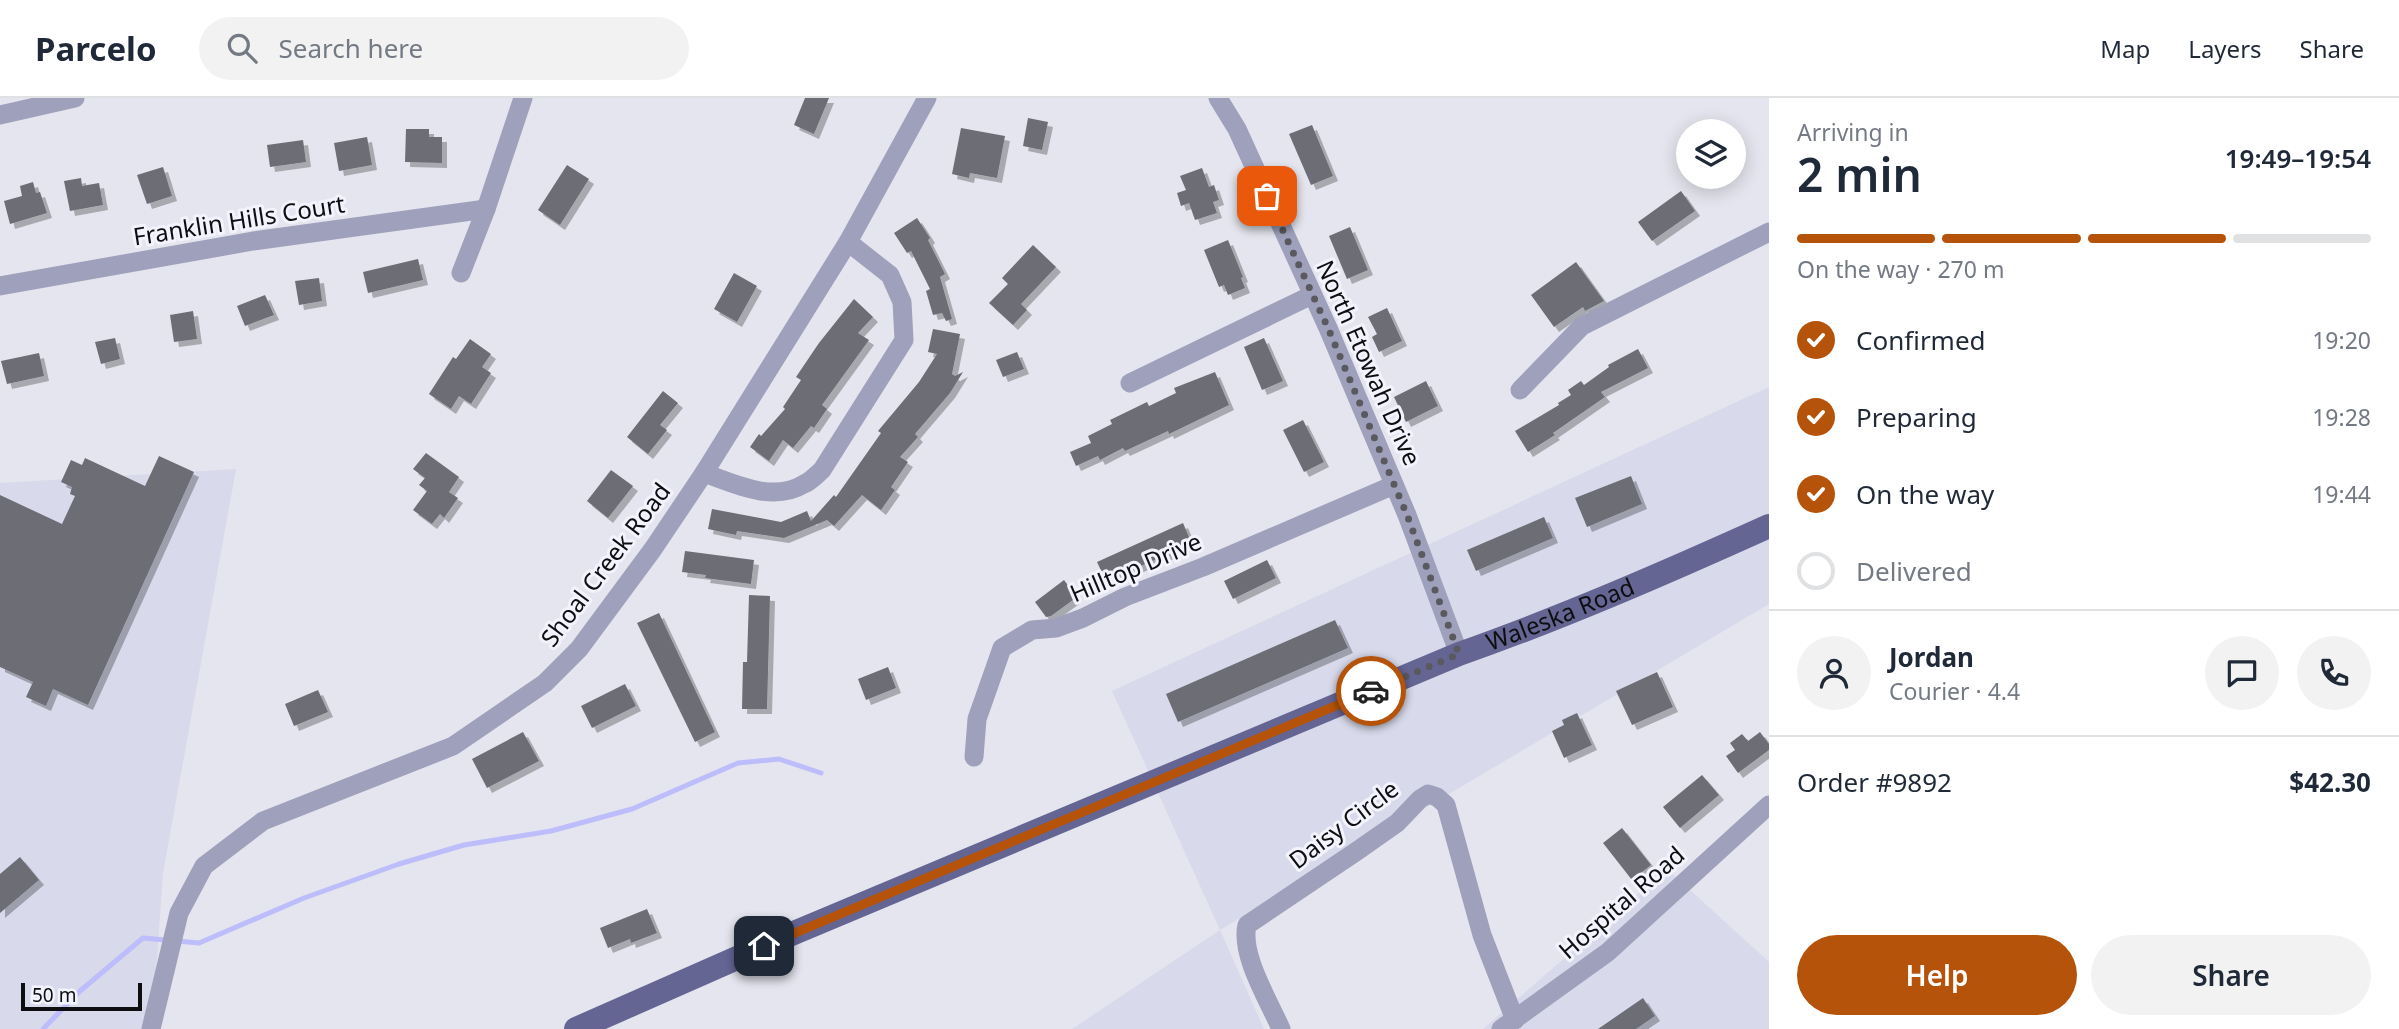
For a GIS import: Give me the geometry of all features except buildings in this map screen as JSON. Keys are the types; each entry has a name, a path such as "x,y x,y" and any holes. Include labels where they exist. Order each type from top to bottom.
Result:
{"main road":[{"name":"Waleska Road","path":"576,1029 802,930 1459,654 1667,572 1769,526"}],"street":[{"path":"0,116 75,98"},
{"path":"461,272 486,209 523,98"},
{"name":"Shoal Creek Road","path":"151,1029 179,913 204,866 263,821 453,746 545,683 579,649 653,549 704,473 848,242 928,98"},
{"name":"North Etowah Drive","path":"1218,98 1237,129 1312,295 1394,485 1459,654"},
{"name":"Franklin Hills Court","path":"0,286 253,242 486,209"},
{"path":"1520,390 1582,326 1769,232"},
{"path":"704,473 762,493 780,492 803,485 822,470 904,340 902,302 890,275 848,242"},
{"path":"1130,383 1312,295"},
{"name":"Hilltop Drive","path":"974,757 977,719 1002,648 1032,630 1056,628 1083,618 1125,597 1203,567 1394,485"},
{"name":"Daisy Circle","path":"1281,1029 1251,961 1244,937 1247,925 1357,851 1397,822 1428,794 1437,797 1446,806 1508,1025"},
{"name":"Hospital Road","path":"1508,1025 1608,952 1769,805"}],"shaded area":[{"path":"1769,387 1769,604 1220,930 1112,691"},
{"path":"236,469 163,873 152,1029 0,1029 0,483"},
{"path":"1667,869 1769,962 1769,1029 1483,1029"},
{"path":"1220,930 1264,1029 1072,1029"}],"waterway":[{"path":"43,1029 80,991 143,938 199,943 304,898 399,864 464,845 551,831 632,809 738,763 779,759 821,773"}],"way so far":[{"path":"1267,196 1328,328 1407,515 1459,654 1371,691"}],"route":[{"path":"764,946 1371,691"}]}
